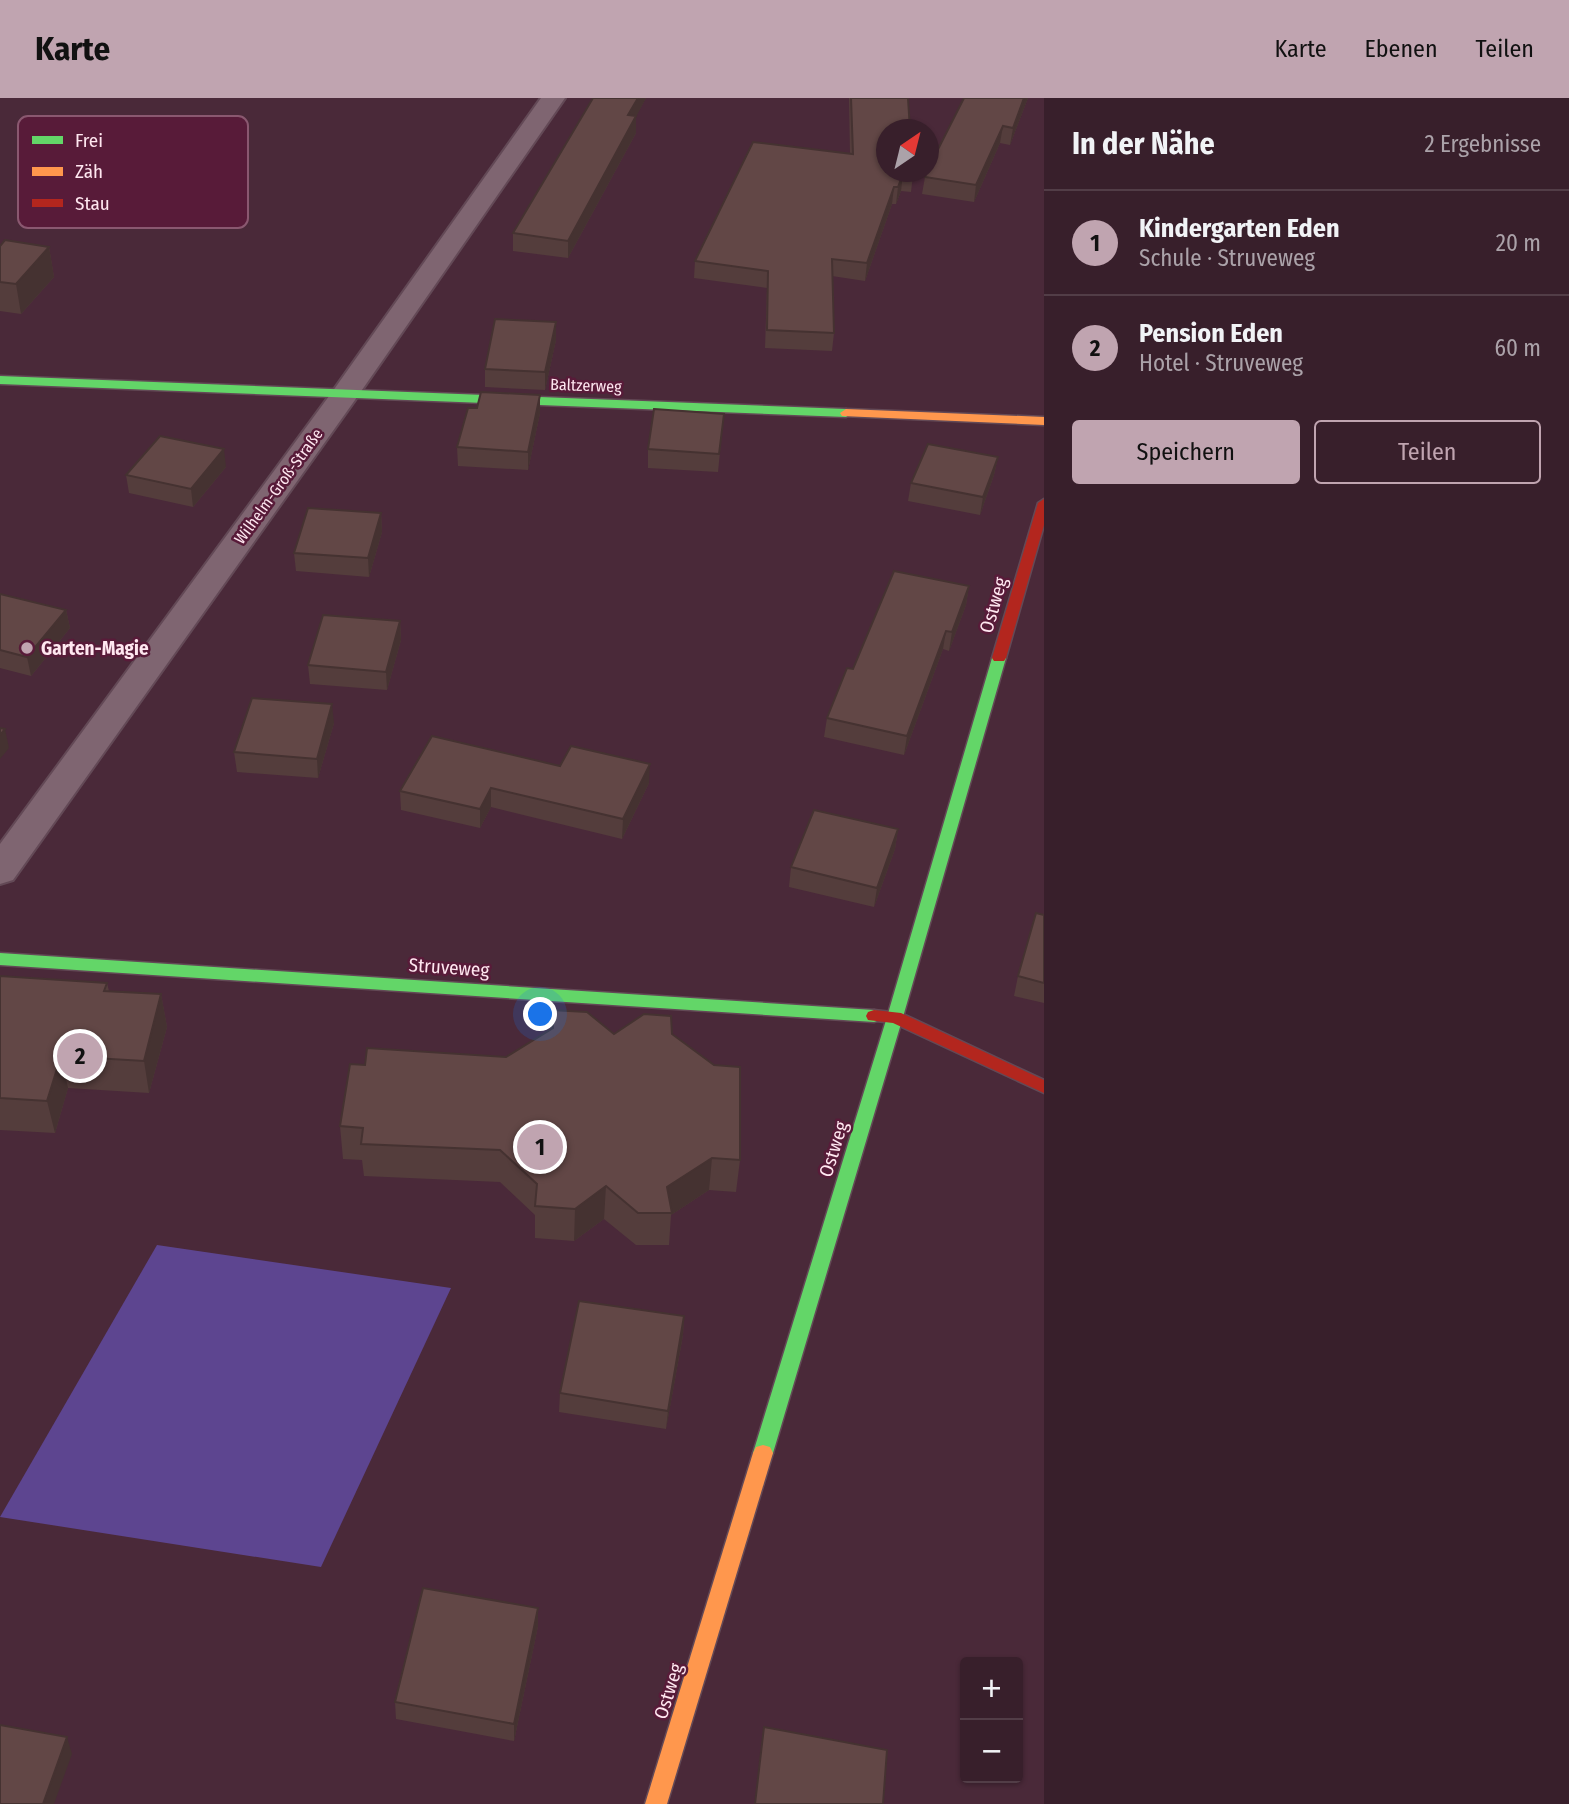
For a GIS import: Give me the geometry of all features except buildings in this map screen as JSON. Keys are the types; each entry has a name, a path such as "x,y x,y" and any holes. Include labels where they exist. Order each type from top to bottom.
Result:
{"street":[{"name":"Wilhelm-Groß-Straße","path":"0,871 345,394 553,98"},
{"name":"Baltzerweg","path":"0,380 1044,421"},
{"name":"Ostweg","path":"656,1804 895,1017 1044,503"},
{"name":"Struveweg","path":"0,959 895,1017"},
{"path":"895,1017 1044,1087"}],"shaded area":[{"path":"157,1245 451,1288 321,1567 0,1517"}],"traffic: fast":[{"path":"0,380 846,413"},
{"path":"763,1453 895,1017 999,658"},
{"path":"0,959 874,1016"}],"traffic: slow":[{"path":"846,413 1044,421"},
{"path":"656,1804 763,1453"}],"traffic: jam":[{"path":"999,658 1044,503"},
{"path":"874,1016 895,1017 1044,1087"}],"place":[{"name":"Garten-Magie","path":"27,648"},
{"name":"Pension Eden","path":"80,1056"},
{"name":"Kindergarten Eden","path":"540,1147"}]}
